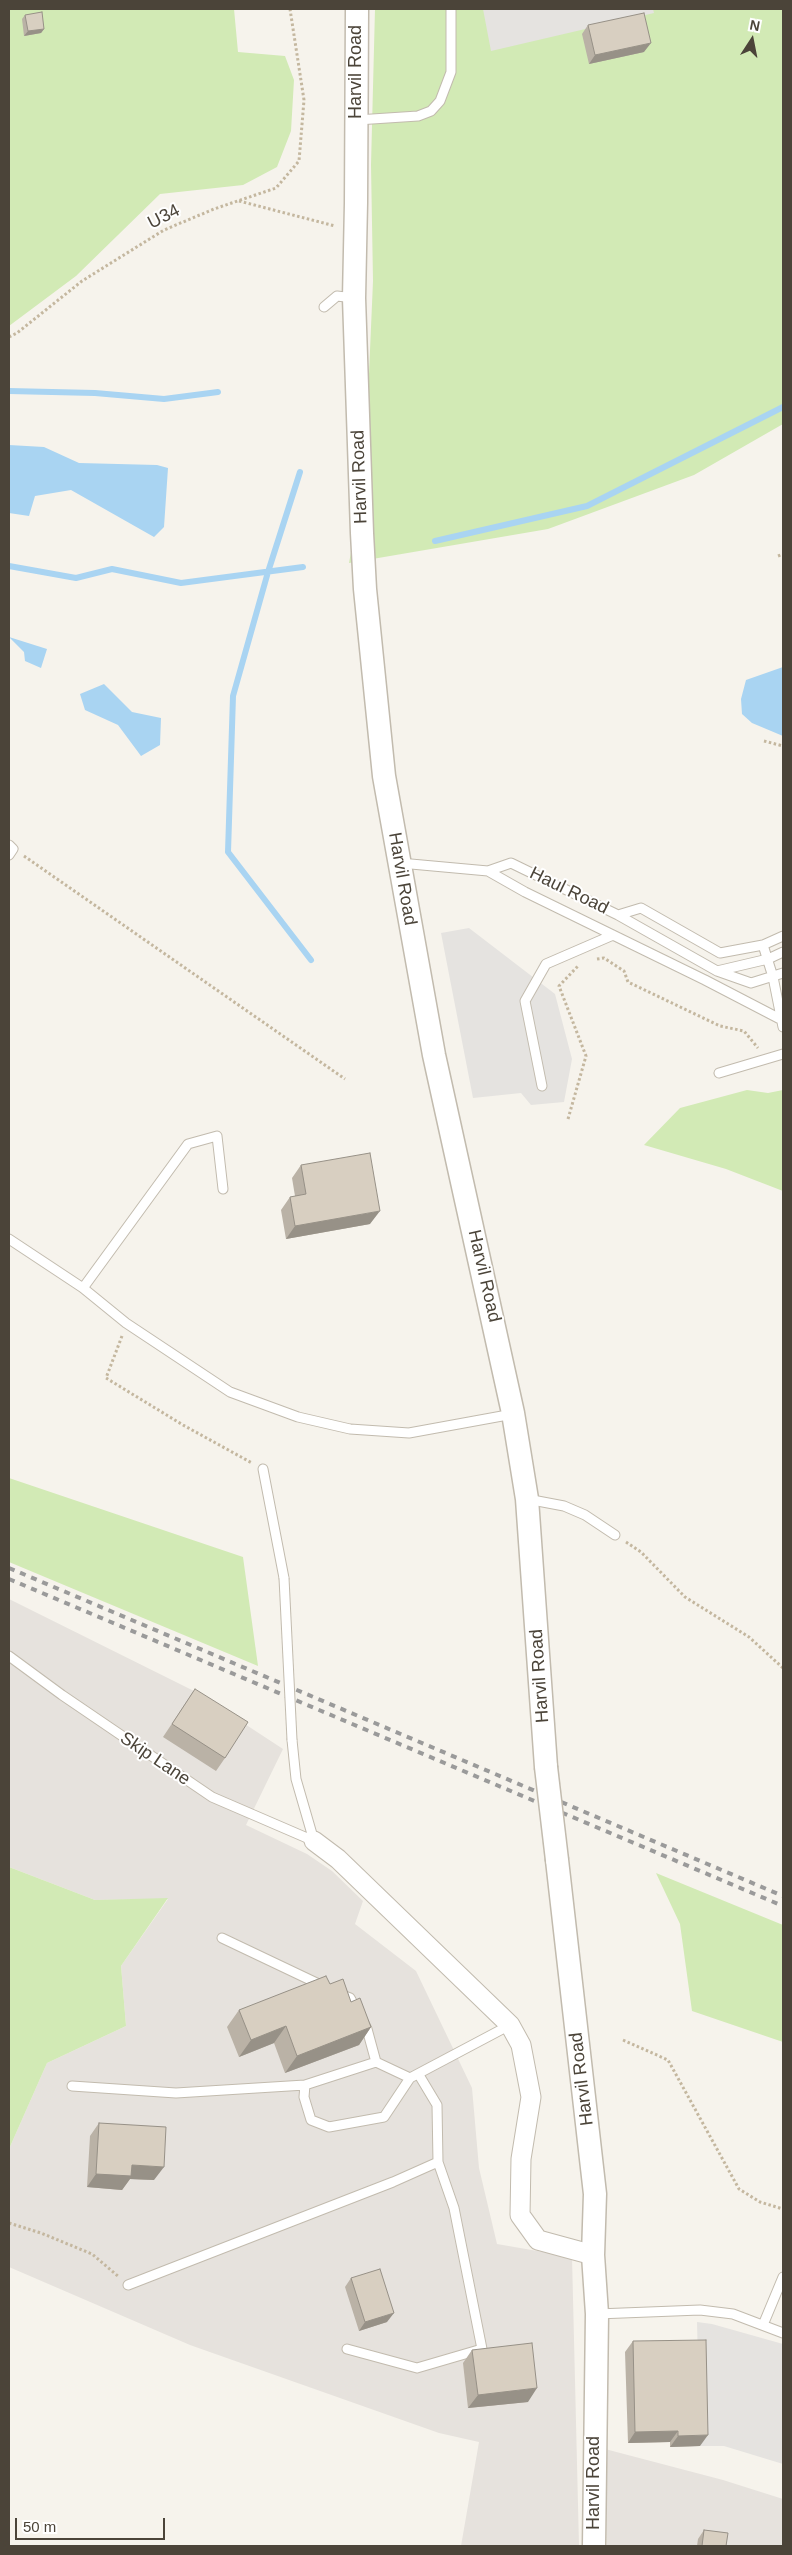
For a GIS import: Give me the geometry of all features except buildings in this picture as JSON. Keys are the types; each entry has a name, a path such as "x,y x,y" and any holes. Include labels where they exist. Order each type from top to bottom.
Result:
{"street":[{"name":"Harvil Road","path":"356,9 356,231 354,298 365,589 384,776 399,863 434,1055 513,1414 526,1499 546,1767 595,2194 593,2255 596,2314 594,2546"},
{"path":"314,1841 338,1859 510,2024 521,2045 531,2097 522,2159 520,2215 538,2240 593,2255"}],"lane":[{"path":"356,120 418,116 432,111 440,101 451,72 451,9"},
{"path":"324,306 337,296 354,298"},
{"name":"Haul Road","path":"399,863 488,871 511,863 618,915 641,908 720,953 763,945 783,936"},
{"path":"488,871 525,892 614,935 782,1024"},
{"path":"618,915 717,971 751,983 783,973"},
{"path":"542,1086 525,1001 546,964 614,935"},
{"path":"763,945 773,977 782,1024"},
{"path":"717,971 768,958 783,952"},
{"path":"719,1073 783,1054"},
{"path":"83,1288 188,1144 217,1136 223,1190"},
{"path":"9,1239 83,1288 126,1323 230,1392 298,1417 350,1429 409,1433 513,1414"},
{"path":"263,1469 284,1578 292,1740 296,1779 314,1841"},
{"path":"526,1499 564,1506 585,1515 615,1535"},
{"name":"Skip Lane","path":"9,1656 62,1695 212,1797 314,1841"},
{"path":"222,1938 350,1998 367,2029 376,2062"},
{"path":"305,2085 304,2097 311,2120 329,2127 384,2117 410,2078 419,2075 510,2024"},
{"path":"72,2086 176,2094 305,2085 376,2062 410,2078"},
{"path":"347,2349 418,2368 482,2349 454,2208 438,2162 437,2105 419,2075"},
{"path":"128,2285 393,2182 438,2162"},
{"path":"763,2325 783,2277"},
{"path":"596,2314 700,2310 733,2314 783,2333"}],"path":[{"name":"U34","path":"9,337 17,334 82,281 164,230 239,200 276,188 299,161 304,100 290,9"},
{"path":"239,200 356,231"},
{"path":"778,556 783,554"},
{"path":"764,741 783,746"},
{"path":"10,850 345,1079"},
{"path":"590,960 604,958 624,971 628,982 720,1026 744,1031 758,1048 762,1061"},
{"path":"568,1119 586,1056 559,986 582,962"},
{"path":"126,1323 106,1378 183,1425 263,1469"},
{"path":"615,1535 640,1552 685,1597 749,1637 783,1668"},
{"path":"623,2040 668,2060 739,2189 760,2202 783,2208"},
{"path":"9,2224 40,2232 92,2254 128,2285"}],"shaded area":[{"path":"483,9 653,9 654,13 491,51"},
{"path":"469,928 555,994 572,1059 564,1102 531,1105 521,1093 473,1098 441,933"},
{"path":"9,1599 196,1692 283,1749 246,1825 307,1854 332,1871 363,1901 355,1924 416,1971 472,2088 479,2168 497,2244 572,2257 579,2546 461,2546 479,2442 439,2433 190,2345 9,2267 9,2149 47,2063 126,2026 121,1966 168,1899 95,1900 9,1867"},
{"path":"697,2322 712,2324 783,2344 783,2464 724,2446 700,2446"},
{"path":"605,2449 723,2480 783,2499 783,2546 607,2546"}],"green space":[{"path":"9,9 234,9 238,52 285,56 294,80 291,131 277,167 243,185 160,194 76,276 9,326"},
{"path":"375,9 783,9 783,424 694,475 548,529 349,563 357,521 367,420 373,281 371,165"},
{"path":"747,1090 768,1093 783,1090 783,1191 726,1169 644,1145 680,1108"},
{"path":"9,1478 243,1557 258,1666 9,1562"},
{"path":"9,1867 95,1900 168,1898 121,1966 126,2026 47,2063 9,2149"},
{"path":"656,1873 783,1925 783,2042 692,2011 680,1924"}],"water":[{"path":"9,445 44,447 79,463 157,465 168,468 164,527 154,537 71,490 35,496 29,516 9,513"},
{"path":"9,637 47,649 41,668 25,661 24,652"},
{"path":"783,667 783,736 752,723 742,714 741,699 746,680"},
{"path":"104,684 132,712 161,718 160,745 141,756 118,725 85,710 80,694"}],"waterway":[{"path":"9,391 95,393 164,399 218,392"},
{"path":"435,541 587,506 783,407"},
{"path":"300,472 268,572 233,696 228,852 311,960"},
{"path":"9,566 76,578 112,569 181,583 303,567"}],"railway":[{"path":"9,1568 783,1896"},
{"path":"9,1579 783,1906"}]}
